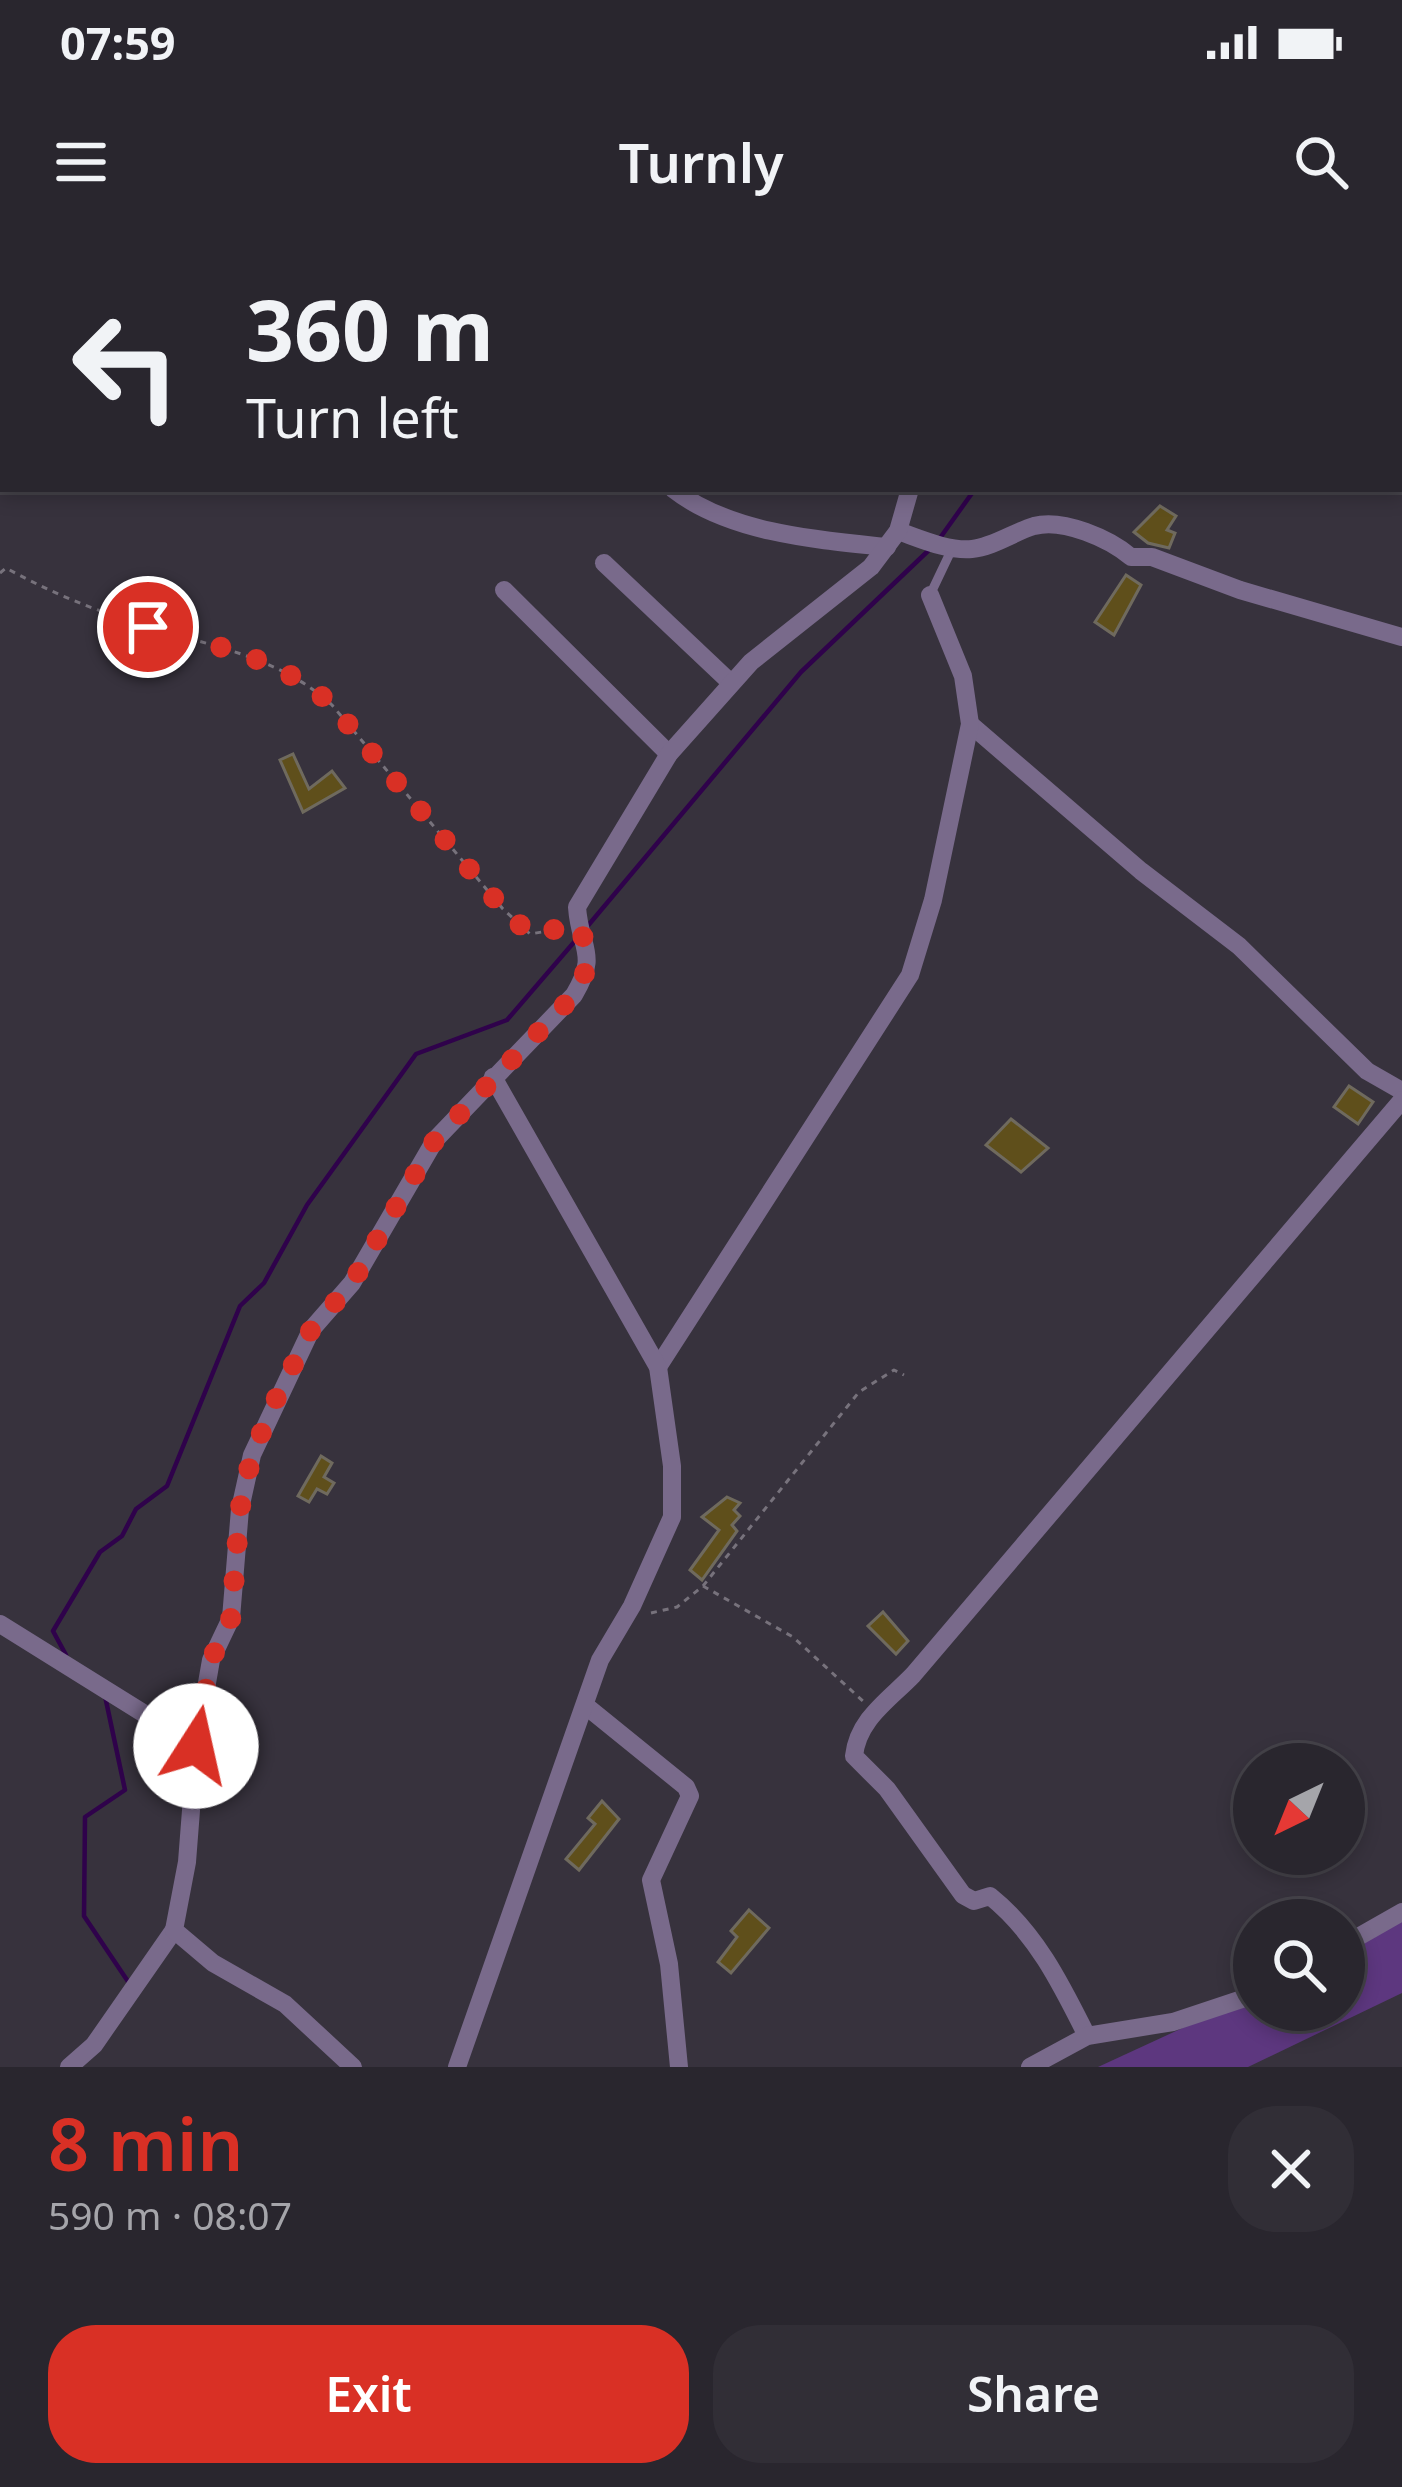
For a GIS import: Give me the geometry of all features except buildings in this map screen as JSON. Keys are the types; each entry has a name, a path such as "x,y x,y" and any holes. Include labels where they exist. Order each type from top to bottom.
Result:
{"street":[{"path":"677,492 700,510 742,525 951,548 976,549 1040,524 1071,530 1113,541 1131,557 1152,557 1240,590 1402,637"},
{"path":"69,2067 94,2045 174,1930 187,1862 196,1746 211,1660 231,1618 240,1509 252,1455 311,1330 352,1283 435,1140 574,995 588,972 591,953 581,931 584,890 669,754 731,683 839,587 871,567 892,539 909,492"},
{"path":"604,562 731,683"},
{"path":"504,590 669,754"},
{"path":"658,1367 910,974 933,900 970,724 963,676 930,595"},
{"path":"970,724 1141,871 1239,946 1367,1071 1402,1096 913,1675 873,1712 856,1738 854,1756 887,1789 963,1894 974,1900 989,1896 1007,1910 1054,1968 1087,2036"},
{"path":"457,2067 608,1643 632,1606 672,1517 672,1466 658,1367 493,1077"},
{"path":"0,1624 196,1746"},
{"path":"586,1706 686,1787 690,1796 651,1880 669,1964 679,2067"},
{"path":"1365,1933 1402,1912"},
{"path":"174,1930 214,1963 285,2004 353,2067"},
{"path":"1030,2067 1087,2036 1173,2022 1233,2002"}],"lane":[{"path":"930,595 950,554 976,549"}],"path":[{"path":"0,574 6,568 55,595 263,658 303,679 332,705 446,847 530,934 581,931"},
{"path":"632,1606 654,1614 677,1607 703,1586 835,1418 881,1375 894,1370 904,1375"},
{"path":"703,1586 794,1637 873,1712"}],"shaded area":[{"path":"1402,1912 1402,1993 1365,2011 1365,1933"},
{"path":"1233,2005 1233,2031 1323,2031 1248,2067 1098,2067"}],"waterway":[{"path":"940,538 973,492"},
{"path":"586,928 801,672 928,551"},
{"path":"66,1655 53,1631 100,1552 122,1536 136,1509 167,1486 240,1306 264,1283 307,1205 416,1054 507,1020 575,941"},
{"path":"105,1696 125,1790 85,1817 84,1916 129,1983"}],"route":[{"path":"148,627 263,658 303,679 332,705 446,847 503,909 530,934 579,925 591,953 588,972 574,995 435,1140 352,1283 311,1330 276,1399 252,1455 240,1509 231,1618 211,1660 196,1746"}]}
